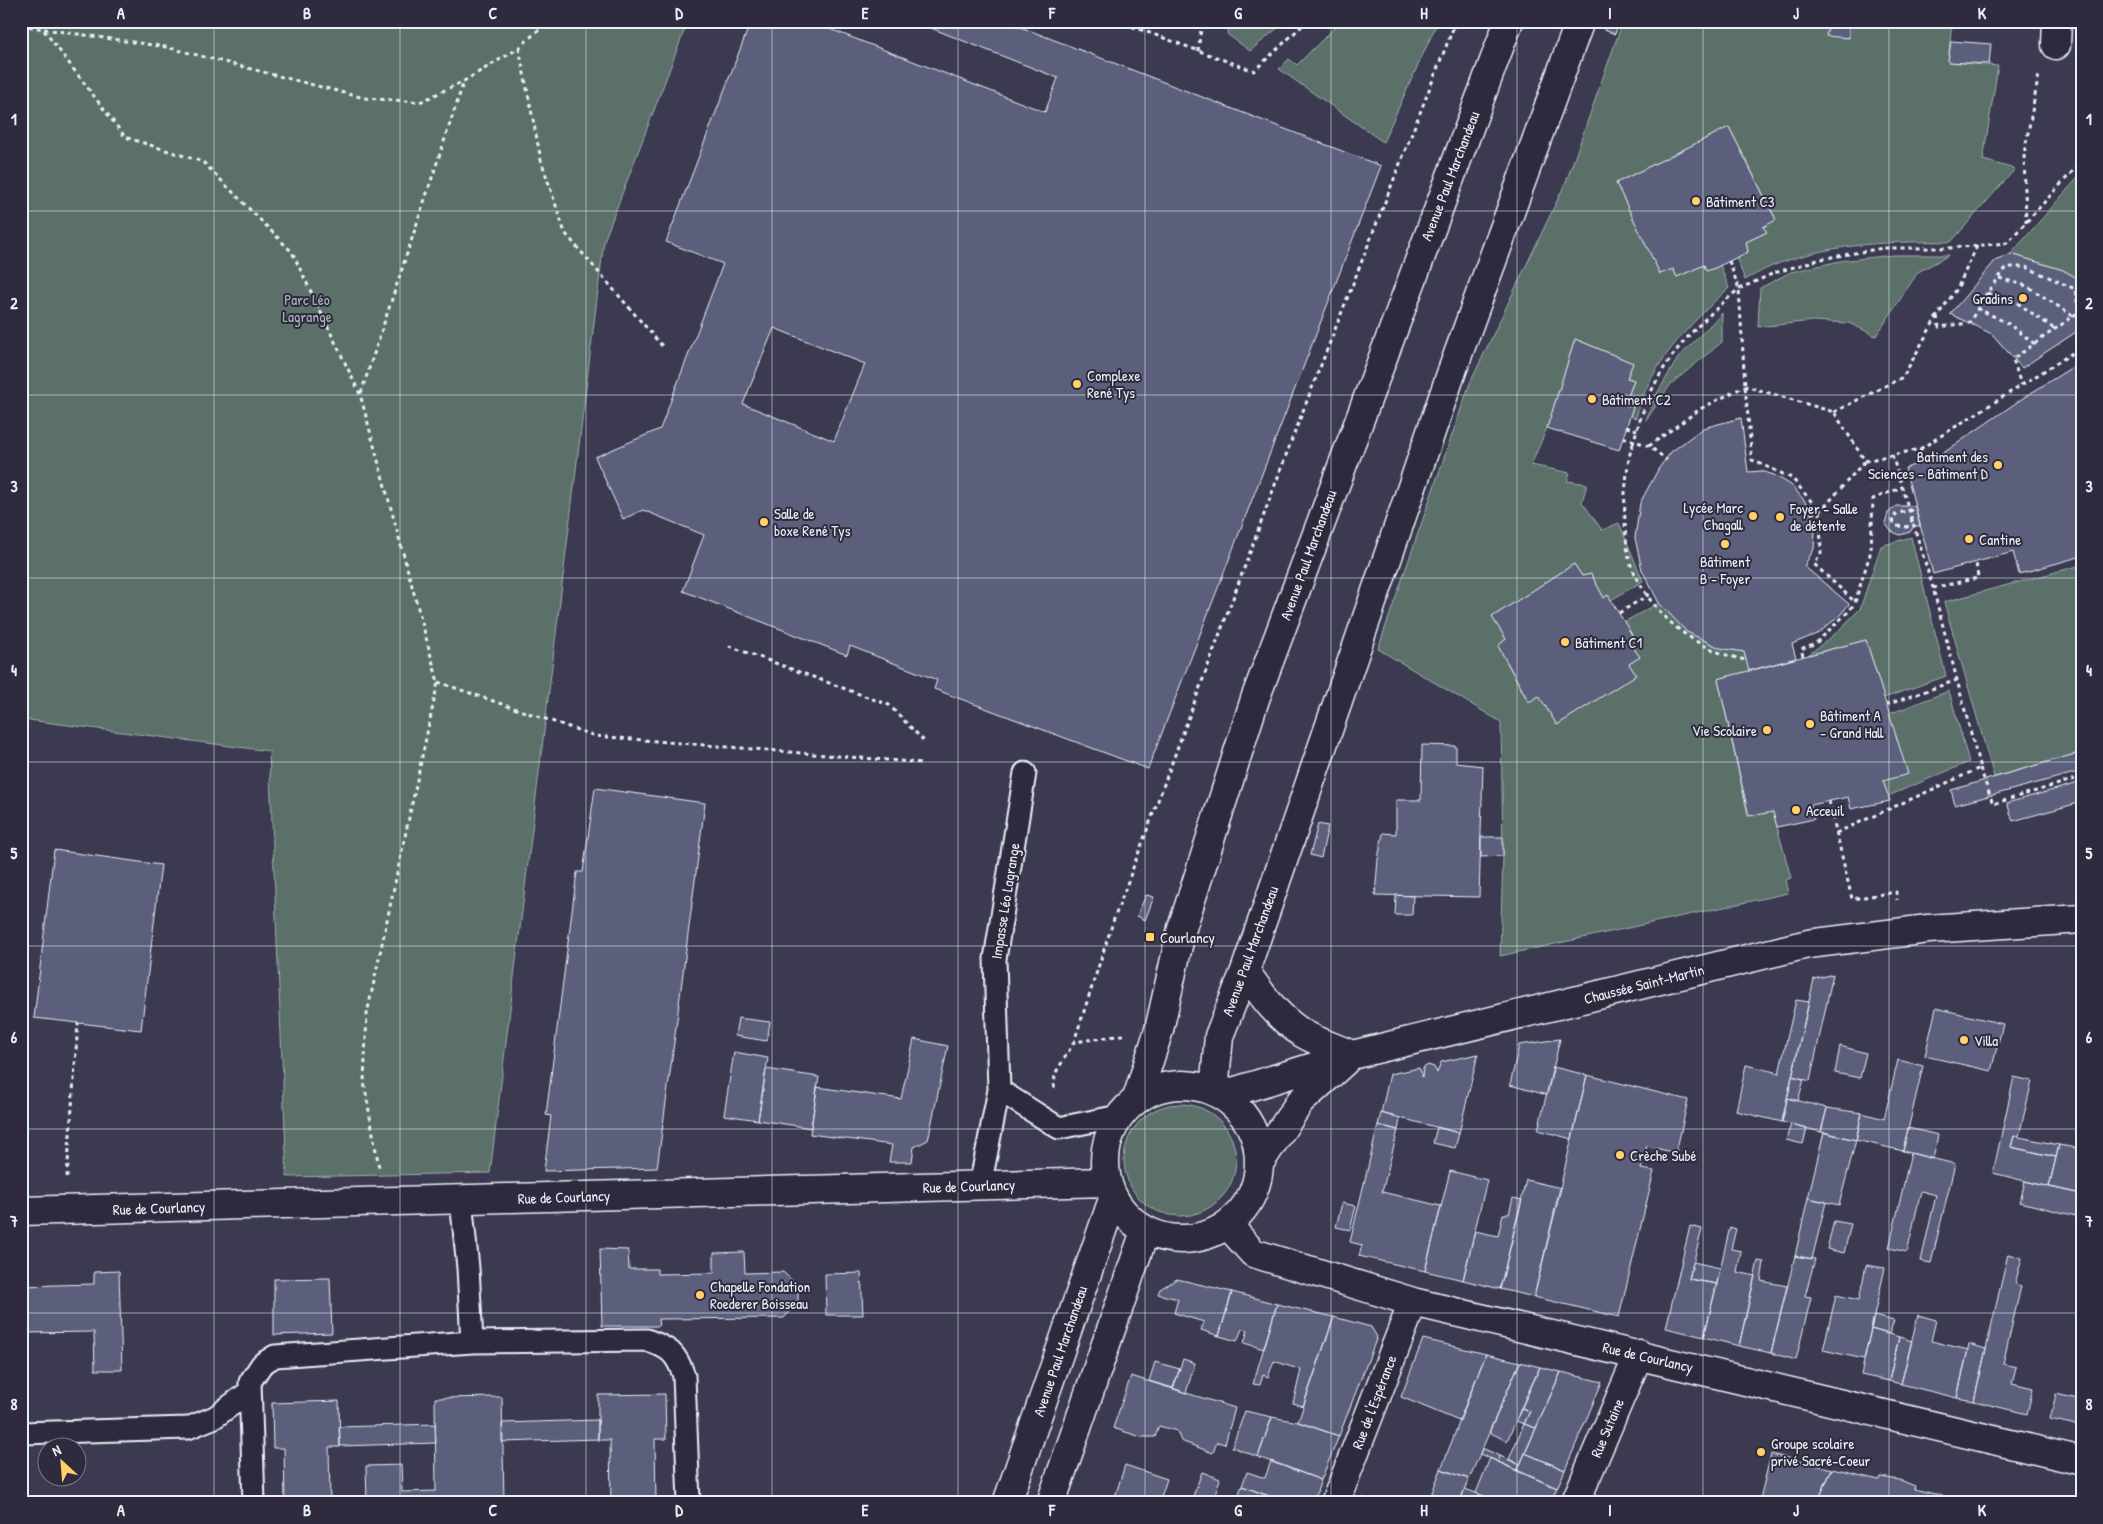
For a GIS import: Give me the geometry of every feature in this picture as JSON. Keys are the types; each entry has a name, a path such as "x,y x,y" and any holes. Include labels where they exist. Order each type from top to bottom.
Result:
{"street":[{"name":"Avenue Paul Marchandeau","path":"1128,1107 1159,1030 1182,928 1255,699 1509,21"},
{"name":"Avenue Paul Marchandeau","path":"1219,1093 1219,1036 1245,971 1453,368 1580,21"},
{"name":"Chaussée Saint-Martin","path":"1260,1162 1300,1102 1352,1055 1808,944 1902,932 2082,919"},
{"path":"1245,971 1266,1002 1286,1021 1303,1034 1352,1055"},
{"path":"1219,1093 1352,1055"},
{"path":"1176,1085 1196,1086 1219,1093 1246,1118 1256,1139 1260,1162 1256,1186 1245,1208 1228,1225 1208,1235 1187,1240 1165,1238 1145,1231 1126,1217 1110,1191 1106,1148 1128,1107 1156,1089 1176,1085"},
{"name":"Rue de Courlancy","path":"21,1211 980,1186 1110,1191"},
{"name":"Avenue Paul Marchandeau","path":"1007,1503 1110,1191"},
{"name":"Rue de Courlancy","path":"1228,1225 1253,1253 1413,1302 1639,1354 2082,1461"},
{"path":"1051,1503 1145,1231"},
{"name":"Rue de l'Espérance","path":"1335,1503 1413,1302"},
{"name":"Rue Sutaine","path":"1575,1503 1639,1354"}],"lane":[{"name":"Impasse Léo Lagrange","path":"980,1186 999,1090 995,959 1024,773"},
{"path":"999,1090 1059,1128 1128,1107"},
{"path":"461,1200 468,1268 472,1342"},
{"path":"254,1503 250,1382 254,1373 262,1364 275,1356 472,1342 647,1340 669,1348 680,1364 684,1376 689,1503"},
{"path":"21,1433 188,1428 214,1417 250,1391"}],"path":[{"path":"21,25 166,47 364,98 420,102 464,81 519,48 548,21"},
{"path":"1117,21 1254,71 1307,21"},
{"path":"1198,51 1202,21"},
{"path":"43,29 125,137 203,162 292,252 360,394 438,682 367,1014 364,1082 384,1202"},
{"path":"2026,223 2024,154 2046,36 2056,35"},
{"path":"519,48 541,160 565,233 663,347"},
{"path":"360,394 464,81"},
{"path":"1746,660 1704,647 1669,622 1647,595 1631,563 1624,510 1628,458 1645,403 1665,363 1703,320 1739,289 1774,273 1821,259 1883,248 1950,248 2007,243 2082,161"},
{"path":"1834,412 1903,377 1936,316 1957,289 1978,246"},
{"path":"1729,261 1739,289 1744,386 1752,460 1792,478 1820,512 1820,554 1814,564 1855,602"},
{"path":"1936,316 1939,327 1969,323 1987,293 2007,267 2026,267 2075,289 2079,312 2013,359 2021,385"},
{"path":"1999,278 2027,286 2072,316"},
{"path":"1987,293 2019,304 2056,330"},
{"path":"1977,308 2009,324 2036,344"},
{"path":"1811,513 1820,512 1865,461 1920,449 2082,347"},
{"path":"1649,446 1700,409 1744,386 1834,412 1865,461"},
{"path":"1626,427 1638,430"},
{"path":"1623,438 1649,446 1667,460"},
{"path":"1920,449 1925,461"},
{"path":"1892,456 1911,511 1980,768 1993,804 2082,777"},
{"path":"1803,656 1801,649 1816,643 1850,610 1855,602 1871,552 1873,499 1903,487"},
{"path":"1913,519 1907,527 1897,526 1892,520 1897,513 1916,510"},
{"path":"1933,588 1978,578 1976,562"},
{"path":"1618,612 1653,592"},
{"path":"729,646 889,704 926,743"},
{"path":"1886,705 1957,680"},
{"path":"438,682 595,736 923,763"},
{"path":"1836,833 1980,768"},
{"path":"1829,801 1852,898 1896,892 1902,932"},
{"path":"64,1210 78,1023"},
{"path":"1059,1128 1054,1092 1055,1074 1074,1042"}],"green space":[{"name":"Parc Léo Lagrange","path":"21,21 688,21 604,241 490,1173 287,1177 269,751 21,719"},
{"path":"1229,21 1286,21 1250,51 1227,34"},
{"path":"1341,21 1438,21 1383,142 1279,69 1289,59 1297,65"},
{"path":"1623,21 1952,21 1948,62 1998,66 1983,160 2015,169 1951,242 1886,243 1843,247 1801,256 1762,271 1745,280 1736,257 1748,252 1746,242 1767,232 1763,227 1776,219 1729,127 1616,183 1660,273 1673,269 1677,277 1704,265 1706,271 1720,265 1729,288 1673,346 1651,380 1642,398 1636,418 1630,416 1633,407 1625,405 1634,380 1627,378 1633,363 1575,339 1547,428 1531,465 1570,473 1567,481 1587,484 1582,502 1602,530 1619,523 1643,581 1611,600 1608,595 1604,598 1591,574 1582,576 1574,564 1492,617 1506,639 1498,646 1528,702 1539,696 1557,725 1635,675 1629,664 1640,657 1627,639 1632,635 1624,622 1659,603 1688,630 1706,642 1744,652 1749,671 1718,679 1748,816 1773,812 1791,878 1785,880 1788,893 1500,956 1503,856 1501,722 1378,649 1470,383 1566,182"},
{"path":"2082,173 2082,281 2063,270 2011,254"},
{"path":"1893,255 1949,255 1918,272 1876,336 1849,323 1812,321 1758,327 1760,288 1791,272 1840,261"},
{"path":"1722,313 1722,342 1671,384 1646,420 1655,397 1678,358"},
{"path":"1911,537 1946,676 1884,698 1866,640 1808,655 1836,633 1860,609 1881,546"},
{"path":"2082,565 2082,752 1994,777 1944,602"},
{"path":"1949,691 1969,762 1888,796 1883,781 1889,714"},
{"path":"1180,1104 1202,1108 1220,1120 1232,1138 1236,1160 1232,1182 1220,1200 1202,1212 1180,1216 1158,1212 1140,1200 1128,1182 1124,1160 1128,1138 1140,1120 1158,1108"}],"building":[{"name":"Complexe René Tys","path":"751,21 809,21 1045,112 1058,78 913,21 1005,21 1381,166 1148,769 934,689 937,680 850,646 847,655 683,591 704,535 643,510 623,519 595,457 660,429 723,264 666,242","holes":["774,328 865,364 834,441 743,404"]},
{"path":"1606,21 1619,21 1615,34 1604,30"},
{"path":"1830,21 1849,21 1849,38 1826,36"},
{"path":"1951,41 1991,44 1989,64 1948,62"},
{"name":"Bâtiment C3","path":"1729,127 1776,220 1763,227 1767,232 1746,242 1748,252 1715,268 1706,271 1704,265 1677,277 1673,269 1660,274 1616,183"},
{"name":"Gradins","path":"2011,254 2063,270 2082,281 2082,328 2022,368 1992,334 1950,314 1995,261"},
{"name":"Bâtiment C2","path":"1575,339 1633,363 1627,378 1634,380 1625,405 1633,407 1619,450 1547,428"},
{"name":"Batiment des Sciences - Bâtiment D","path":"2082,361 2082,556 2019,574 2013,552 1933,574 1905,468 1936,458 2023,398"},
{"name":"Bâtiment B - Foyer","path":"1741,418 1748,472 1761,471 1774,475 1791,485 1804,500 1811,513 1815,529 1814,549 1804,566 1849,604 1841,614 1819,633 1792,644 1796,658 1749,671 1744,652 1720,648 1687,632 1659,603 1642,570 1635,538 1640,503 1659,468 1671,452 1703,428"},
{"path":"1896,506 1915,506 1920,526 1914,526 1910,532 1900,535 1891,531 1885,523 1888,513"},
{"name":"Bâtiment C1","path":"1574,564 1582,576 1591,574 1604,598 1608,595 1632,635 1627,639 1640,657 1629,664 1636,675 1557,725 1539,696 1529,702 1498,646 1506,639 1492,617"},
{"name":"Bâtiment A - Grand Hall","path":"1866,640 1908,774 1883,781 1890,801 1851,809 1848,797 1811,805 1814,819 1777,827 1773,812 1749,816 1718,679"},
{"path":"1422,745 1456,746 1456,763 1483,766 1479,897 1375,895 1378,859 1383,833 1396,834 1396,800 1421,800"},
{"path":"2082,752 2082,771 1955,805 1951,790"},
{"path":"2082,782 2082,802 2013,821 2007,803"},
{"path":"595,788 705,803 672,1058 657,1168 544,1171 551,1116 546,1115 577,872 583,872"},
{"path":"1318,824 1328,826 1321,858 1310,855"},
{"path":"1481,837 1503,837 1503,856 1481,857"},
{"path":"54,850 161,865 141,1030 34,1018"},
{"path":"1146,895 1154,897 1145,920 1137,916"},
{"path":"1396,895 1413,896 1412,915 1395,915"},
{"path":"1833,974 1810,1081 1792,1076 1814,979"},
{"path":"1796,1000 1809,1002 1782,1122 1736,1111 1746,1065 1779,1073"},
{"name":"Villa","path":"1936,1008 2003,1024 1991,1071 1925,1056"},
{"path":"738,1018 770,1022 767,1041 735,1036"},
{"path":"914,1039 948,1046 928,1140 914,1147 912,1162 889,1162 892,1145 810,1134 817,1087 901,1099"},
{"path":"1560,1039 1547,1095 1510,1085 1519,1045"},
{"path":"1840,1046 1866,1053 1860,1078 1835,1073"},
{"path":"734,1052 768,1058 758,1120 724,1115"},
{"path":"1478,1054 1459,1133 1381,1113 1390,1074 1419,1068 1422,1077 1423,1068 1428,1065 1434,1067 1437,1073 1441,1062"},
{"path":"1898,1060 1923,1066 1903,1151 1856,1140 1862,1113 1884,1119"},
{"path":"1553,1067 1587,1075 1572,1139 1538,1130"},
{"path":"766,1069 819,1077 811,1128 758,1120"},
{"path":"1587,1075 1688,1100 1676,1153 1647,1146 1641,1169 1654,1171 1619,1317 1534,1297"},
{"path":"1792,1076 1804,1079 1798,1101 1787,1098"},
{"path":"2014,1077 2032,1081 2019,1136 2014,1136 2011,1147 2056,1157 2049,1187 1993,1173"},
{"path":"1787,1098 1827,1108 1821,1132 1782,1122"},
{"path":"1827,1108 1862,1113 1856,1140 1821,1132"},
{"path":"1381,1113 1400,1119 1398,1130 1378,1125"},
{"path":"1791,1124 1807,1128 1803,1144 1786,1140"},
{"path":"1378,1125 1398,1130 1382,1192 1441,1206 1425,1271 1359,1256 1362,1245 1350,1242"},
{"path":"1437,1127 1459,1133 1455,1148 1433,1143"},
{"path":"1908,1128 1938,1135 1933,1159 1903,1151"},
{"path":"1824,1132 1856,1140 1839,1205 1808,1198"},
{"path":"2014,1136 2059,1145 2056,1157 2011,1147"},
{"path":"2059,1145 2082,1149 2082,1194 2049,1187"},
{"path":"1911,1153 1955,1164 1931,1263 1921,1261 1936,1195 1921,1191 1907,1252 1889,1248"},
{"path":"1450,1171 1487,1180 1463,1280 1425,1271"},
{"path":"1526,1180 1561,1188 1534,1297 1500,1289"},
{"path":"2025,1181 2081,1194 2076,1216 2020,1202"},
{"path":"1513,1198 1522,1200 1500,1289 1463,1280 1475,1231 1498,1236 1503,1214 1509,1214"},
{"path":"1808,1198 1826,1202 1812,1259 1795,1256"},
{"path":"1342,1203 1356,1206 1350,1230 1336,1227"},
{"path":"1834,1221 1851,1224 1844,1253 1827,1249"},
{"path":"1690,1226 1702,1229 1689,1279 1717,1284 1704,1337 1666,1328"},
{"path":"1730,1227 1736,1229 1731,1249 1741,1251 1737,1272 1755,1276 1739,1346 1704,1337"},
{"name":"Chapelle Fondation Roederer Boisseau","path":"600,1249 628,1250 629,1269 657,1269 657,1274 714,1273 714,1253 744,1252 745,1273 783,1272 798,1286 798,1303 784,1318 658,1319 659,1326 602,1326"},
{"path":"2008,1254 2022,1258 2015,1284 2021,1286 2003,1364 2016,1367 2012,1383 2033,1388 2027,1414 1974,1401"},
{"path":"1795,1256 1815,1259 1805,1296 1811,1297 1796,1360 1771,1353"},
{"path":"1758,1261 1764,1262 1761,1281 1787,1286 1771,1353 1739,1346"},
{"path":"1693,1262 1720,1268 1717,1284 1689,1279"},
{"path":"1866,1265 1885,1268 1864,1359 1823,1350 1836,1295 1859,1300"},
{"path":"119,1271 122,1370 95,1370 94,1332 21,1333 21,1286 94,1284 94,1272"},
{"path":"861,1273 863,1315 826,1315 825,1274"},
{"path":"330,1278 332,1333 274,1335 274,1279"},
{"path":"1177,1279 1232,1292 1219,1336 1201,1330 1204,1322 1174,1313 1178,1299 1158,1294 1160,1289"},
{"path":"1232,1292 1277,1304 1264,1349 1244,1343 1248,1330 1242,1329 1237,1341 1219,1336"},
{"path":"1277,1304 1334,1317 1303,1406 1293,1403 1301,1370 1274,1361 1268,1377 1263,1375 1260,1385 1253,1384"},
{"path":"1918,1315 1936,1320 1931,1341 1968,1350 1957,1398 1901,1384"},
{"path":"1874,1316 1894,1321 1889,1334 1871,1329"},
{"path":"1334,1317 1371,1327 1377,1337 1339,1436 1298,1422"},
{"path":"1871,1329 1899,1337 1889,1381 1861,1375"},
{"path":"1899,1337 1912,1341 1901,1384 1889,1381"},
{"path":"1423,1339 1486,1354 1459,1421 1401,1397"},
{"path":"1969,1344 1986,1349 1974,1401 1957,1398"},
{"path":"1486,1354 1520,1362 1469,1479 1441,1469"},
{"path":"1183,1359 1195,1363 1186,1393 1173,1388"},
{"path":"1155,1362 1180,1369 1173,1388 1149,1381"},
{"path":"1520,1362 1540,1367 1507,1441 1489,1432"},
{"path":"1540,1367 1561,1372 1536,1428 1524,1424 1530,1411 1521,1408"},
{"path":"1561,1372 1602,1382 1565,1470 1525,1453"},
{"path":"1131,1376 1235,1408 1225,1444 1217,1442 1213,1453 1181,1441 1177,1431 1159,1426 1155,1437 1141,1437 1113,1428"},
{"path":"665,1394 666,1439 655,1439 656,1503 611,1503 610,1440 598,1440 598,1395"},
{"path":"2056,1394 2082,1400 2080,1426 2050,1419"},
{"path":"502,1397 504,1503 437,1503 437,1498 403,1499 403,1503 367,1503 366,1466 401,1465 402,1492 436,1491 435,1398"},
{"path":"339,1401 340,1447 329,1447 330,1503 285,1503 284,1448 273,1448 272,1403"},
{"path":"1521,1408 1530,1411 1524,1424 1516,1421"},
{"path":"1245,1411 1272,1417 1258,1457 1232,1447"},
{"path":"1272,1417 1298,1422 1339,1436 1321,1480 1258,1457"},
{"path":"598,1420 598,1439 502,1442 502,1423"},
{"path":"435,1424 436,1443 340,1446 339,1427"},
{"path":"1524,1424 1536,1428 1520,1465 1509,1459"},
{"path":"1482,1448 1500,1456 1498,1462 1480,1454"},
{"path":"1525,1453 1565,1470 1557,1488 1517,1471"},
{"path":"1771,1454 1832,1469 1817,1503 1759,1503"},
{"path":"1500,1456 1520,1465 1517,1471 1498,1462"},
{"path":"1490,1458 1557,1488 1550,1503 1501,1503 1476,1493"},
{"path":"1271,1461 1321,1480 1313,1503 1288,1503 1242,1486 1247,1472 1265,1478"},
{"path":"1125,1465 1167,1479 1159,1503 1113,1503"},
{"path":"1441,1469 1469,1479 1459,1503 1428,1503"},
{"path":"1832,1469 1879,1480 1880,1477 1900,1480 1915,1486 1914,1489 1973,1503 1817,1503"},
{"path":"1202,1472 1220,1479 1212,1503 1203,1503 1192,1499"},
{"path":"1242,1486 1288,1503 1243,1503 1236,1501"},
{"path":"1465,1489 1476,1493 1501,1503 1459,1503"},
{"path":"1362,1497 1377,1503 1360,1503"}],"place":[{"name":"Bâtiment C3","path":"1696,201"},
{"name":"Gradins","path":"2023,298"},
{"name":"Complexe René Tys","path":"1077,384"},
{"name":"Bâtiment C2","path":"1592,399"},
{"name":"Batiment des Sciences - Bâtiment D","path":"1998,465"},
{"name":"Lycée Marc Chagall","path":"1753,516"},
{"name":"Foyer - Salle de détente","path":"1780,517"},
{"name":"Salle de boxe René Tys","path":"764,522"},
{"name":"Cantine","path":"1969,539"},
{"name":"Bâtiment B - Foyer","path":"1725,544"},
{"name":"Bâtiment C1","path":"1565,642"},
{"name":"Bâtiment A - Grand Hall","path":"1810,724"},
{"name":"Vie Scolaire","path":"1767,730"},
{"name":"Acceuil","path":"1796,810"},
{"name":"Courlancy","path":"1150,937"},
{"name":"Villa","path":"1964,1040"},
{"name":"Crèche Subé","path":"1620,1155"},
{"name":"Chapelle Fondation Roederer Boisseau","path":"700,1295"},
{"name":"Groupe scolaire privé Sacré-Coeur","path":"1761,1452"}]}
